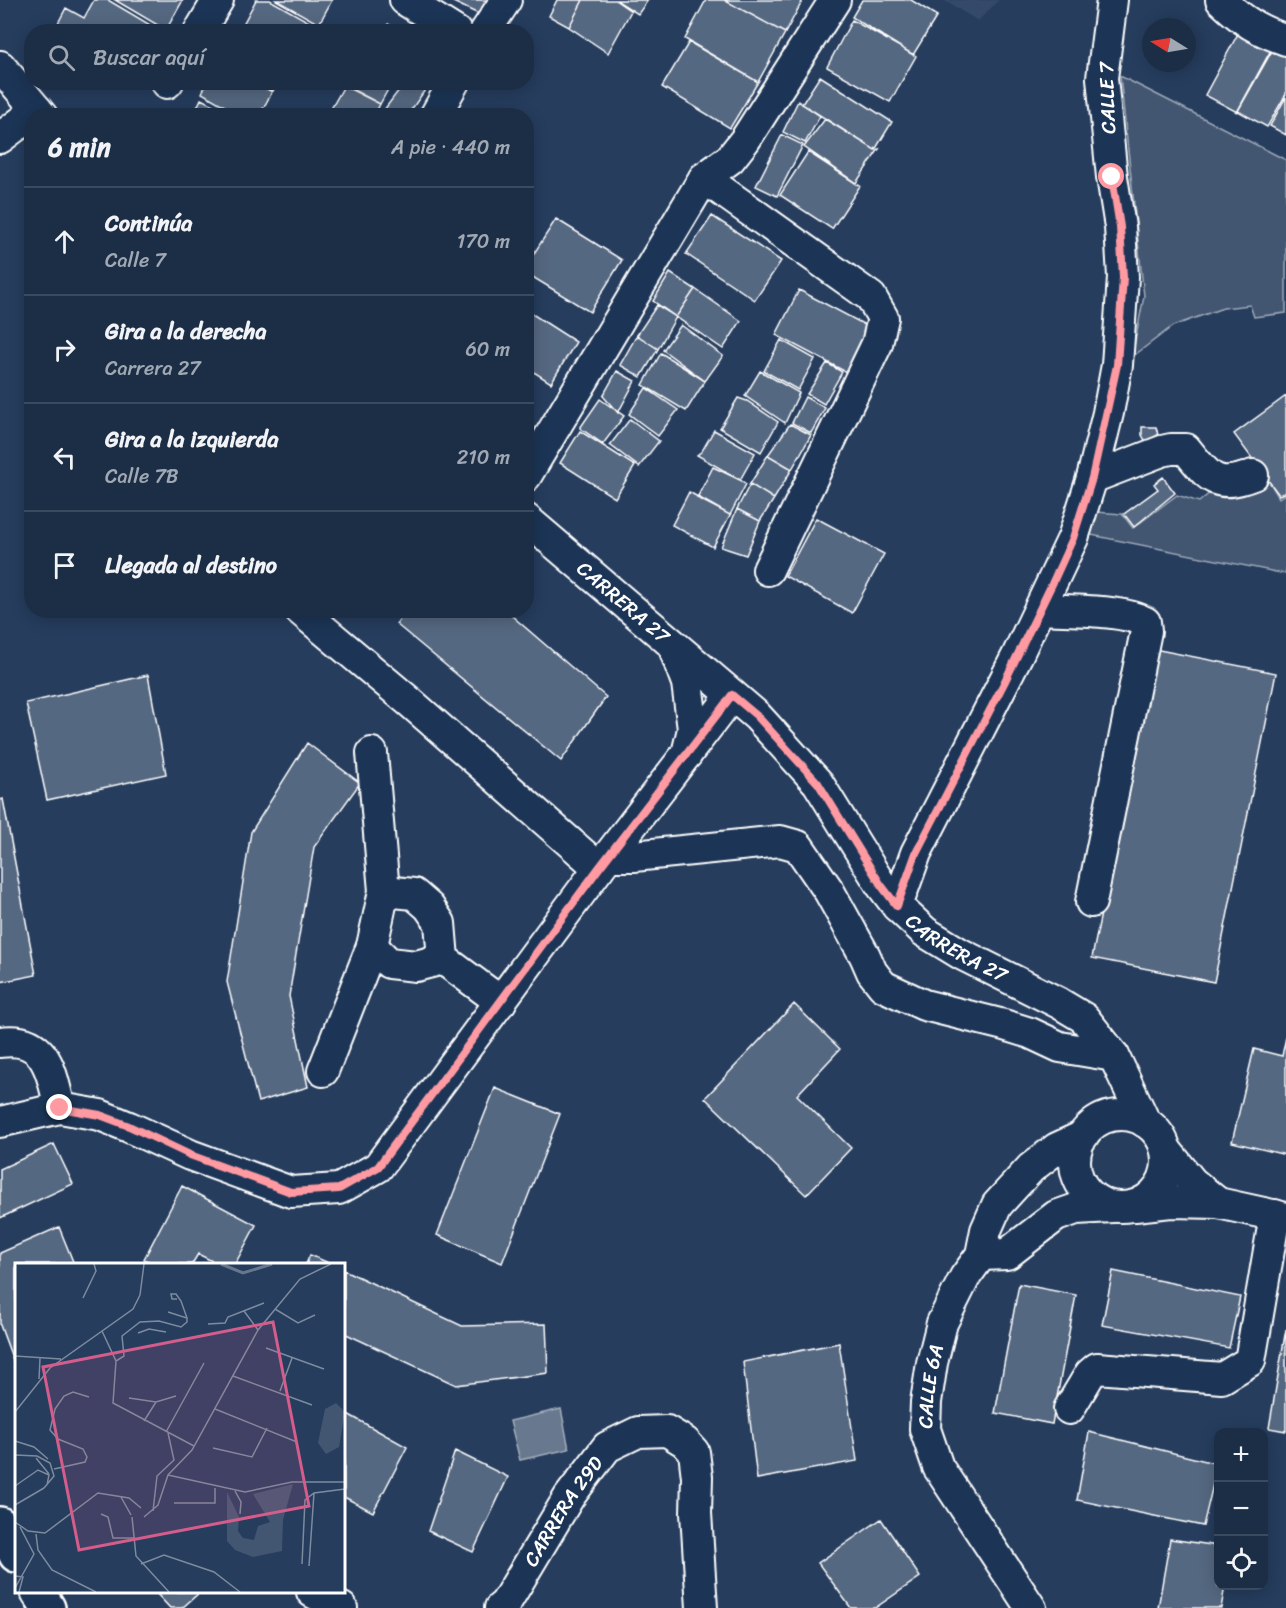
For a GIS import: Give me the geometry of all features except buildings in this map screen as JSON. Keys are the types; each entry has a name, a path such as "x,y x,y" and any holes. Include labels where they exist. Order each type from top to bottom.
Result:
{"main road":[{"path":"0,1524 15,1554"},
{"path":"39,1593 48,1608"}],"street":[{"path":"204,24 218,0"},
{"path":"405,0 443,24"},
{"path":"490,24 506,0"},
{"path":"534,463 704,178 730,159 745,140 835,0"},
{"name":"CALLE 7","path":"889,896 916,853 1041,609 1073,538 1092,478 1117,365 1123,277 1120,227 1112,177 1102,78 1112,0"},
{"path":"1221,0 1242,20 1266,33 1286,40"},
{"path":"0,66 36,108"},
{"path":"439,108 450,90"},
{"path":"0,138 24,123"},
{"path":"704,178 871,297 883,318 877,344 768,570"},
{"path":"1092,478 1171,448 1186,449 1207,474 1221,482 1237,481 1252,475"},
{"name":"CARRERA 27","path":"534,526 757,716 818,783 889,896 925,932 961,954 1084,1018 1119,1067 1145,1122"},
{"path":"1041,609 1114,614 1137,618 1145,622 1146,631 1091,902"},
{"path":"310,618 604,862"},
{"path":"673,645 687,683 693,729 687,754"},
{"path":"0,1122 60,1108 100,1115 190,1155 291,1192 339,1189 378,1167 604,862 732,695"},
{"path":"323,1071 372,946 384,891 372,753"},
{"path":"604,862 634,856 780,841 798,846 829,891 872,972 883,986 924,1005 1030,1033 1060,1047 1119,1067 1115,1116"},
{"path":"384,891 414,894 429,907 440,923 443,959 501,1002"},
{"path":"372,946 389,963 416,966 443,959"},
{"path":"0,1042 11,1040 34,1046 50,1068 60,1108"},
{"path":"1166,1150 1167,1165 1163,1180 1155,1193 1143,1202 1121,1207 1099,1202 1087,1192 1079,1180 1075,1165 1077,1150 1083,1136 1092,1126 1103,1119 1130,1116 1145,1122 1154,1129 1166,1150 1192,1182 1218,1203"},
{"name":"CALLE 6A","path":"1031,1608 938,1467 925,1429 932,1363 942,1323 965,1277 981,1255 986,1230 997,1204 1031,1168 1057,1148 1083,1136"},
{"path":"981,1255 1007,1254 1056,1216 1076,1209 1171,1202 1218,1203 1280,1217 1250,1361 1222,1378 1097,1368 1090,1374 1069,1409"},
{"name":"CARRERA 29D","path":"500,1608 505,1605 569,1497 607,1447 638,1432 667,1431 686,1442 694,1452 702,1608"},
{"path":"314,1593 342,1608"}],"shaded area":[{"path":"943,0 999,0 978,21"},
{"path":"1120,76 1286,160 1286,313 1254,317 1250,305 1223,308 1173,326 1132,357 1144,296"},
{"path":"1269,481 1279,498 1286,493 1286,574 1086,534 1096,512 1122,514 1133,528 1177,495 1199,502 1218,486 1244,491 1256,489"},
{"path":"561,1409 569,1449 520,1460 510,1421"}],"route":[{"path":"60,1108 100,1115 190,1155 291,1192 339,1189 378,1167 599,868 732,695 757,716 818,783 881,885 897,906 916,853 1041,609 1073,538 1092,478 1117,365 1123,277 1120,227 1112,177"}]}
